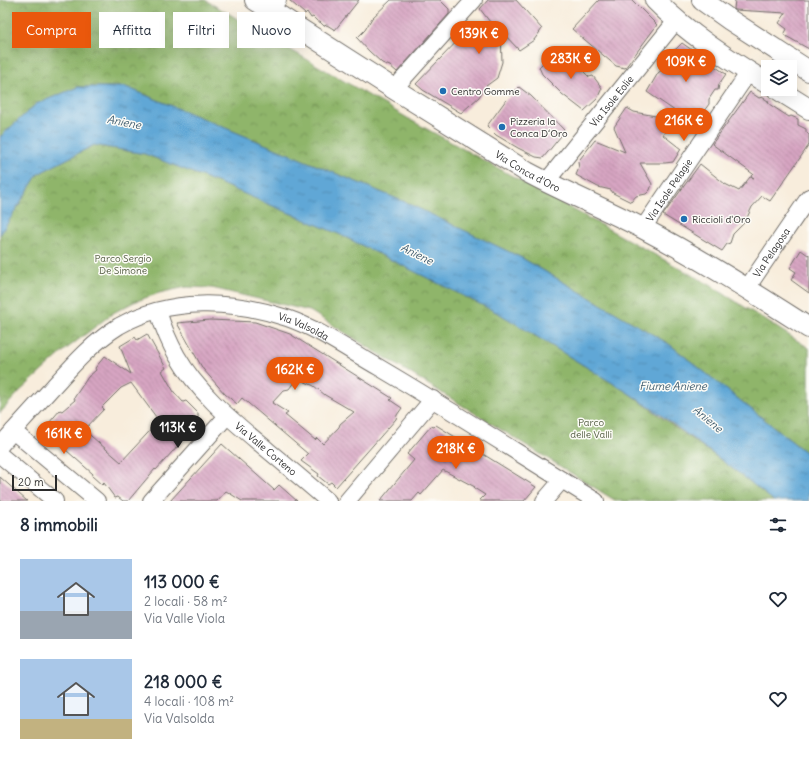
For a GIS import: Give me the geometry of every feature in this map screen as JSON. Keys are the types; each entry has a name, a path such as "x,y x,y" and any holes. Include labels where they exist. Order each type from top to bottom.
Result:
{"street":[{"path":"394,89 474,0"},
{"path":"655,0 676,21 761,80"},
{"path":"702,0 809,71"},
{"name":"Via Conca d'Oro","path":"268,3 394,89 546,182 643,228 730,277 809,328"},
{"name":"Via Isole Eolie","path":"546,182 676,21"},
{"name":"Via Isole Pelagie","path":"643,228 749,72"},
{"path":"789,96 809,108"},
{"name":"Via Pelagosa","path":"747,288 809,197"},
{"name":"Via Valsolda","path":"0,446 76,361 102,338 126,323 158,311 178,306 215,305 257,310 285,317 315,330 433,399 596,501"},
{"name":"Via Valle Corteno","path":"158,311 168,338 182,364 210,400 328,501"},
{"path":"347,501 433,399"},
{"path":"151,501 227,416"},
{"path":"13,431 97,501"},
{"path":"0,455 55,501"},
{"path":"544,501 562,480"}],"green space":[{"path":"0,0 205,0 226,12 173,12 173,48 229,48 229,14 237,19 237,48 287,48 416,123 710,285 809,348 809,455 669,344 522,258 405,202 126,87 78,87 36,104 0,137"},
{"name":"Parco delle Valli","path":"94,145 145,154 219,183 341,235 500,314 627,392 744,477 774,501 616,501 310,311 212,288 186,287 159,293 134,302 113,313 65,350 20,391 0,413 0,235 38,174"}],"water":[{"path":"78,87 126,87 405,202 522,258 669,344 809,455 809,501 774,501 661,415 627,392 500,314 341,235 219,183 145,154 94,145 38,174 0,235 0,137 36,104"}],"building":[{"path":"289,0 359,0 335,30 327,25 324,26 313,17 311,18 307,12 305,14 305,12 303,12"},
{"path":"391,0 440,0 449,9 449,14 397,72 390,66 382,63 357,38 365,30 372,18"},
{"path":"488,0 516,0 542,29 534,40 519,50 501,31 502,62 497,78 486,86 479,97 461,113 423,90 416,84 463,35 466,38 490,22 480,9"},
{"path":"599,0 632,0 657,25 625,68 616,66 572,29"},
{"path":"735,0 809,0 809,49 784,35 787,29 779,23 786,13 735,10"},
{"path":"682,43 726,74 719,84 718,90 715,90 709,99 709,104 704,111 698,115 694,124 647,92 658,73 663,69 670,52"},
{"path":"559,47 589,77 593,76 602,88 597,99 584,111 562,94 542,74 539,67"},
{"path":"519,87 531,96 565,131 543,158 536,157 518,148 496,135 487,126 506,100"},
{"path":"750,92 759,98 762,97 768,101 769,104 789,117 791,116 798,119 798,125 806,129 806,132 809,135 809,145 770,201 762,196 752,207 745,222 733,234 730,243 727,244 722,251 663,215 700,164 725,184 739,191 750,177 754,178 751,176 753,174 712,144"},
{"path":"627,108 634,112 661,117 668,128 663,135 681,149 673,162 640,163 652,184 650,190 646,194 636,196 631,202 613,193 611,190 598,187 576,175 579,168 578,162 595,140 625,152 614,127"},
{"path":"801,250 808,255 809,254 809,293 791,280 796,272 790,268"},
{"path":"210,320 255,322 290,334 392,398 390,400 402,408 396,419 336,487 331,482 328,484 318,476 319,474 301,461 308,454 242,398 237,404 225,394 203,369 177,323","holes":["297,378 314,386 325,395 354,412 340,424 323,444 317,438 315,440 285,415 288,413 272,403 284,390 289,389"]},
{"path":"147,334 166,368 162,371 174,392 183,402 186,401 198,413 198,418 194,423 195,426 187,432 174,451 156,470 155,469 128,501 123,501 118,497 115,498 104,483 102,485 92,476 93,474 57,442 52,445 51,438 43,432 51,425 49,423 60,410 62,411 75,400 74,398 88,377 96,370 95,368 105,356 131,374 120,346 135,337 137,340","holes":["131,383 159,421 121,462 84,430 104,409 102,407 121,388"]},
{"path":"436,425 536,487 524,501 479,501 485,495 474,488 475,487 443,470 421,495 419,493 412,501 380,501 414,460 407,454 431,426 434,427"},
{"path":"222,444 274,490 279,485 297,501 242,501 226,491 217,501 170,501"},
{"path":"0,477 27,501 0,501"}],"place":[{"name":"Centro Gomme","path":"443,91"},
{"name":"Pizzeria la Conca D‘Oro","path":"502,127"},
{"name":"Riccioli d'Oro","path":"684,219"}],"water label":[{"name":"Aniene","path":"124,122"},
{"name":"Aniene","path":"417,254"},
{"name":"Fiume Aniene","path":"673,386"},
{"name":"Aniene","path":"708,419"}],"park label":[{"name":"Parco Sergio De Simone","path":"123,264"}]}
